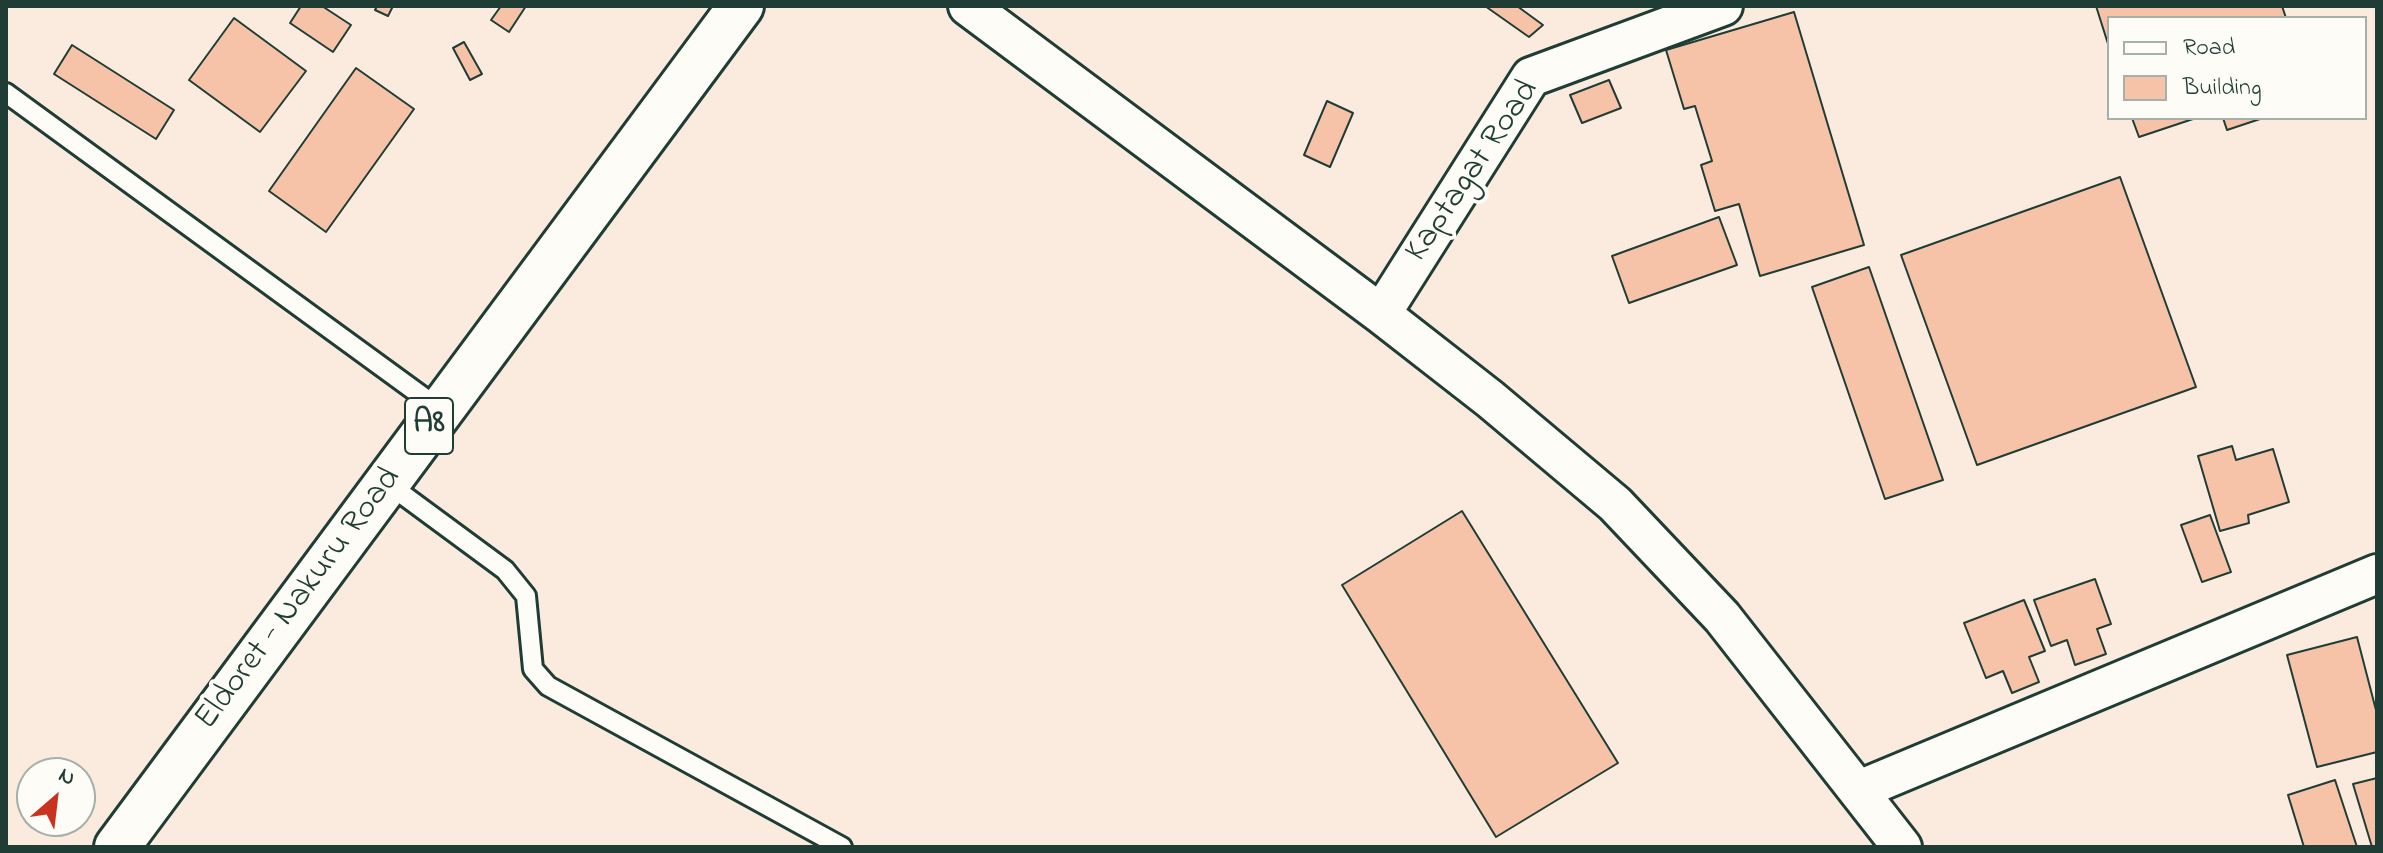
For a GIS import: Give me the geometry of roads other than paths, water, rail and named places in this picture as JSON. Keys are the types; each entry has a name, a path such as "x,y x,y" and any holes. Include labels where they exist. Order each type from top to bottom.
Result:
{"highway":[{"name":"Eldoret - Nakuru Road","path":"117,847 741,6"}],"street":[{"path":"968,6 1381,314 1490,399 1615,504 1722,617 1902,847"},
{"name":"Kaptagat Road","path":"1381,314 1531,77 1723,6"},
{"path":"1859,790 2377,574"}],"lane":[{"path":"6,93 441,410"},
{"path":"387,483 505,570 526,596 532,633 533,669 548,686 842,847"}]}
